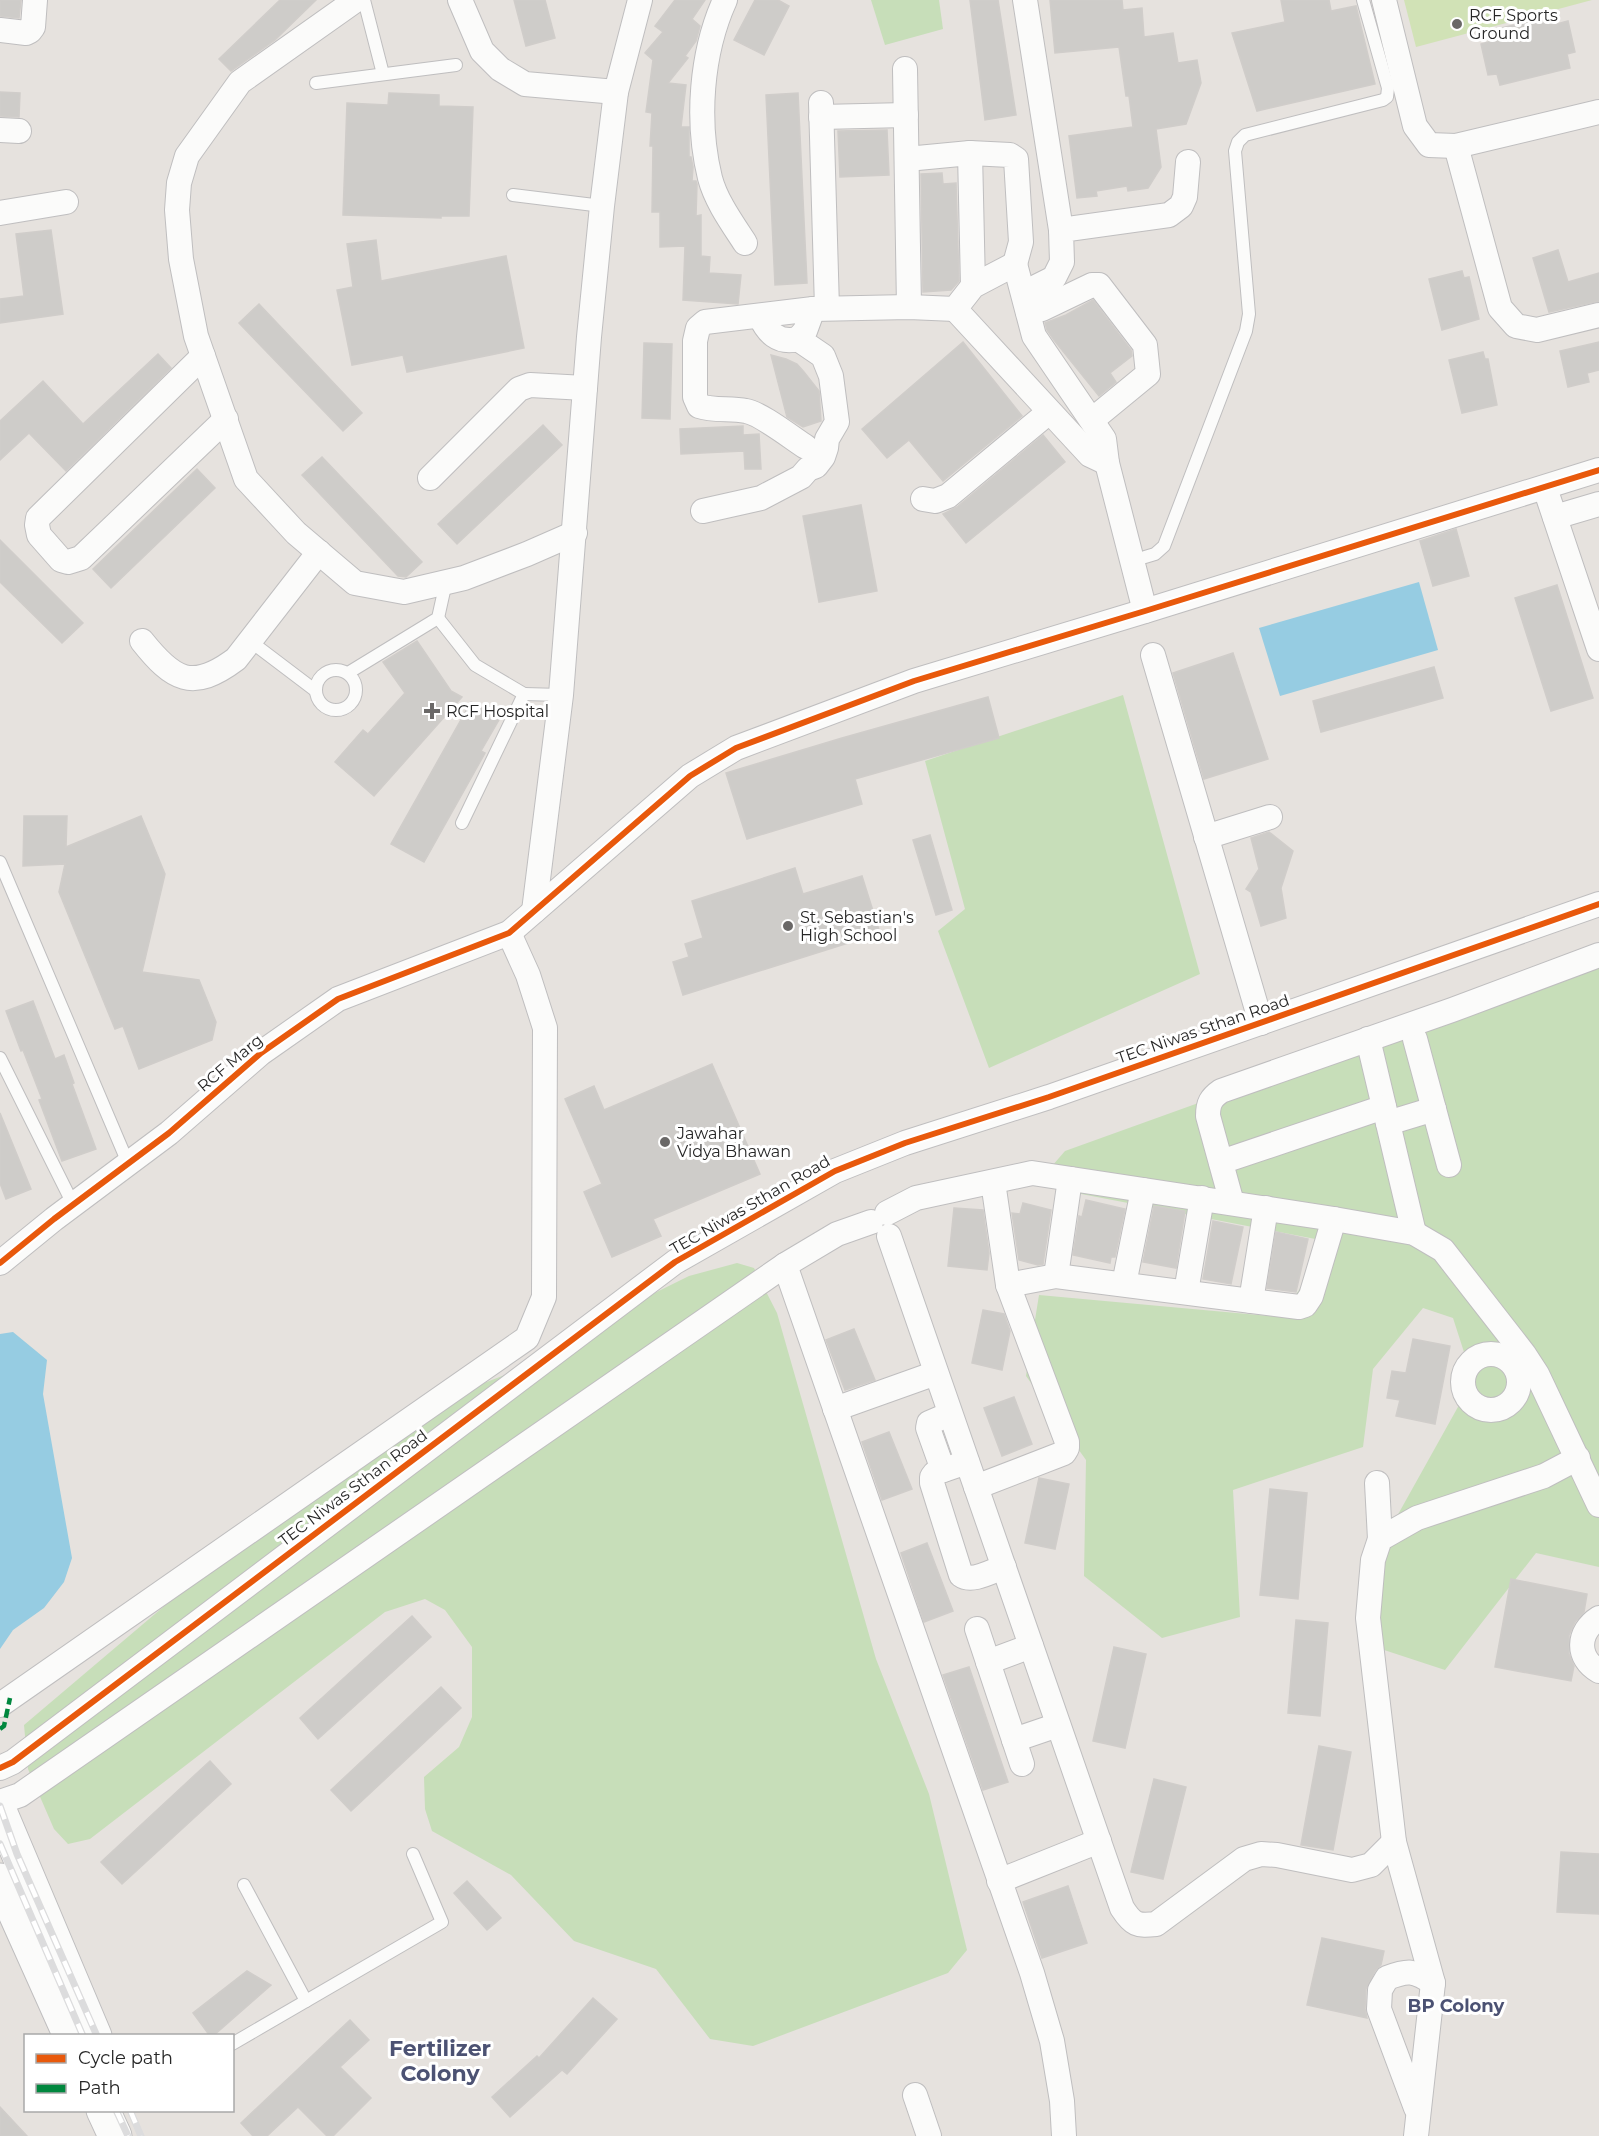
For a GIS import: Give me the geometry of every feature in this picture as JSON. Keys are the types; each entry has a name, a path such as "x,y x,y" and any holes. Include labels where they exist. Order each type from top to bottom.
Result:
{"main road":[{"path":"0,1810 93,2034"},
{"path":"0,1880 69,2034"},
{"path":"104,2112 115,2136"},
{"path":"127,2112 138,2136"}],"street":[{"path":"0,30 26,33 30,31 33,27 35,0"},
{"path":"356,0 240,82 187,156 179,183 177,220 181,259 196,336 246,479 296,533 355,583 404,592 464,578 575,533"},
{"path":"460,0 482,51 500,69 525,84 616,92"},
{"path":"534,911 561,695 602,206 616,92 640,0"},
{"path":"725,0 707,62 702,108 704,140 711,180 726,214 745,243"},
{"path":"1025,0 1061,230 1062,262 1054,278 1026,303"},
{"path":"1384,0 1415,126 1429,145 1456,146 1599,112"},
{"path":"905,69 909,307"},
{"path":"798,339 820,309 821,110 906,115"},
{"path":"1456,146 1500,308 1516,326 1537,330 1599,315"},
{"path":"907,159 970,153 1010,155 1016,159 1021,242 1015,264 1035,336 1045,354 1104,438 1107,463 1145,611"},
{"path":"970,153 973,286"},
{"path":"1061,230 1169,214 1181,206 1185,197 1188,162"},
{"path":"0,213 66,202"},
{"path":"955,309 973,286 1015,264"},
{"path":"1026,303 1042,309 1092,285 1099,285 1145,345 1148,374 1092,420"},
{"path":"814,452 759,416 747,411 707,409 699,406 695,396 695,341 698,328 705,322 820,309 909,307 955,309 1090,455 1107,463"},
{"path":"703,510 761,498 801,477 814,452 837,422 831,376 823,356 798,339 783,340 769,333 760,316"},
{"path":"203,356 38,518 39,535 61,560 68,562 81,558 226,419"},
{"path":"430,478 519,389 530,385 585,388"},
{"path":"922,499 935,501 948,496 1049,412"},
{"name":"RCF Marg","path":"0,1263 73,1204 169,1132 261,1053 338,999 509,933 690,776 736,748 914,681 1599,470"},
{"path":"1545,488 1599,649"},
{"path":"1555,517 1599,504"},
{"path":"142,641 160,663 177,676 196,678 219,671 236,659 319,552"},
{"path":"1153,655 1260,1023"},
{"path":"1206,837 1270,817"},
{"name":"TEC Niwas Sthan Road","path":"0,1768 13,1762 675,1262 835,1171 895,1147 1049,1097 1599,904"},
{"path":"0,1705 527,1338 544,1296 545,1028 528,975 509,933"},
{"path":"1232,1203 1208,1116 1208,1105 1212,1097 1227,1088 1599,955"},
{"path":"1368,1039 1414,1233"},
{"path":"1415,1039 1449,1164"},
{"path":"1221,1162 1386,1115 1434,1109"},
{"path":"0,1802 21,1795 785,1265 837,1234 882,1224 916,1198 1032,1173 1414,1233 1443,1250 1519,1359 1537,1374 1599,1505"},
{"path":"1056,1276 1070,1179"},
{"path":"976,1486 1064,1454 1067,1448 1067,1442 1008,1284 993,1182"},
{"path":"1124,1284 1143,1190"},
{"path":"1186,1292 1202,1198"},
{"path":"1251,1301 1266,1208"},
{"path":"1008,1284 1056,1276 1299,1307 1305,1305 1311,1296 1334,1219"},
{"path":"882,1224 936,1372 1122,1908 1130,1920 1140,1926 1156,1924 1244,1859 1262,1854 1277,1855 1352,1870 1371,1865 1394,1842"},
{"path":"785,1265 1032,1973 1052,2041 1062,2101 1064,2136"},
{"path":"835,1409 936,1372"},
{"path":"943,1470 928,1423 950,1414"},
{"path":"1380,1539 1417,1518 1544,1476 1578,1458"},
{"path":"967,1462 935,1473 932,1483 961,1575 971,1578 1004,1568"},
{"path":"1377,1483 1380,1539 1373,1560 1368,1618 1394,1842 1433,1983 1417,2124"},
{"path":"1599,1618 1585,1630 1581,1648 1590,1665 1599,1671"},
{"path":"977,1629 1022,1764"},
{"path":"988,1662 1031,1646"},
{"path":"1014,1740 1058,1725"},
{"path":"999,1881 1099,1841"},
{"path":"1417,2124 1379,2009 1380,1990 1387,1978 1402,1973 1418,1972 1433,1983"},
{"path":"915,2095 929,2136"}],"lane":[{"path":"364,0 383,74"},
{"path":"1145,557 1155,554 1164,546 1246,332 1249,314 1235,151 1238,142 1245,135 1383,100 1387,97 1388,88 1363,0"},
{"path":"316,83 456,65"},
{"path":"513,195 602,206"},
{"path":"348,673 438,618 446,582"},
{"path":"438,618 475,665 524,694 561,695"},
{"path":"250,641 316,691 321,704 326,708 340,709 346,706 352,702 356,690 348,673 335,669 319,678 316,691"},
{"path":"462,823 524,694"},
{"path":"0,862 128,1163"},
{"path":"0,1058 73,1204"},
{"path":"234,2043 442,1922 413,1854"},
{"path":"244,1885 306,2001"}],"green space":[{"path":"871,0 939,0 943,29 885,45"},
{"name":"RCF Sports Ground","path":"1404,0 1592,0 1416,47"},
{"path":"1123,695 1200,974 989,1068 938,931 965,909 925,761"},
{"path":"1599,959 1599,1567 1536,1553 1445,1670 1378,1648 1367,1570 1473,1380 1453,1318 1423,1308 1373,1369 1363,1447 1233,1490 1240,1617 1162,1638 1084,1576 1086,1460 1026,1376 1039,1295 1281,1317 1331,1242 1071,1192 1046,1173 1065,1151"},
{"path":"737,1263 754,1268 777,1313 876,1659 929,1794 967,1950 948,1973 753,2046 710,2039 656,1969 574,1941 511,1875 432,1831 425,1809 424,1777 459,1747 472,1717 472,1647 445,1610 425,1599 385,1612 90,1839 68,1844 54,1829 28,1769 24,1725 221,1558 484,1383 546,1359 600,1320 689,1276"}],"water":[{"path":"1419,582 1438,650 1280,696 1259,628"},
{"path":"13,1332 47,1360 43,1394 72,1558 64,1582 44,1608 13,1630 0,1649 0,1334"}],"building":[{"path":"0,0 21,0 19,18 0,16"},
{"path":"280,0 316,0 275,40 231,71 219,59"},
{"path":"514,0 545,0 555,38 526,46"},
{"path":"675,0 705,0 692,19 700,26 696,41 685,56 688,58 668,83 686,85 681,127 689,127 692,181 696,181 697,184 696,216 701,215 701,256 710,257 709,273 741,275 738,304 683,300 685,246 660,247 660,212 652,212 653,146 650,146 652,113 646,112 653,60 645,53 663,32 655,26"},
{"path":"755,0 778,0 789,6 764,55 734,40"},
{"path":"970,0 998,0 1016,115 985,120"},
{"path":"1050,0 1122,0 1123,10 1142,8 1144,37 1173,33 1178,63 1197,60 1201,83 1186,124 1156,129 1161,167 1148,188 1128,191 1127,186 1096,191 1097,196 1077,198 1069,136 1133,127 1129,96 1126,96 1119,47 1055,53"},
{"path":"1281,0 1329,0 1331,11 1356,6 1375,84 1257,111 1232,33 1285,22"},
{"path":"1551,16 1553,25 1568,21 1575,52 1567,54 1570,68 1500,85 1497,74 1488,75 1481,44 1503,38 1501,28"},
{"path":"0,92 20,93 19,117 0,116"},
{"path":"389,93 439,95 439,106 473,107 469,216 441,216 441,218 343,215 347,103 388,105"},
{"path":"798,93 807,283 775,285 766,95"},
{"path":"887,130 889,175 840,177 838,131"},
{"path":"942,173 943,184 956,183 959,281 951,290 923,292 921,174"},
{"path":"51,230 63,314 0,323 0,299 24,296 16,234"},
{"path":"376,240 381,281 506,256 524,348 407,372 403,355 352,365 337,290 353,287 347,244"},
{"path":"1558,250 1568,282 1599,273 1599,301 1549,312 1533,258"},
{"path":"1462,271 1464,278 1469,277 1479,319 1442,330 1429,279"},
{"path":"1093,300 1131,350 1132,356 1110,373 1116,382 1099,396 1054,340 1045,323 1066,315"},
{"path":"259,304 362,413 343,431 239,323"},
{"path":"963,342 1022,416 943,481 909,440 887,458 862,429"},
{"path":"1599,342 1599,370 1587,373 1589,382 1568,387 1560,351"},
{"path":"644,343 672,344 670,419 642,418"},
{"path":"1483,352 1485,359 1488,359 1497,405 1462,413 1449,360"},
{"path":"158,354 171,368 66,471 29,433 0,460 0,421 43,381 83,424"},
{"path":"771,355 797,364 819,391 821,421 803,427 787,417"},
{"path":"543,425 562,445 457,544 438,524"},
{"path":"743,426 743,435 759,434 761,469 745,469 744,451 681,454 680,429"},
{"path":"1043,435 1065,462 966,543 943,514 957,507"},
{"path":"322,457 422,562 406,577 398,576 302,475"},
{"path":"197,469 215,488 111,588 93,569"},
{"path":"861,505 877,591 819,602 803,516"},
{"path":"1456,529 1469,576 1433,586 1420,541"},
{"path":"0,540 83,623 62,643 0,582"},
{"path":"1557,585 1593,698 1551,711 1515,598"},
{"path":"417,641 451,691 462,697 374,796 335,762 363,730 368,734 405,693 383,662"},
{"path":"1233,653 1268,759 1204,779 1173,673"},
{"path":"1434,667 1443,698 1321,732 1313,701"},
{"path":"988,697 999,738 855,779 862,804 747,839 726,773"},
{"path":"471,702 500,718 481,751 485,753 424,862 391,844"},
{"path":"24,816 67,816 66,847 141,816 165,874 142,972 199,980 216,1022 212,1040 139,1069 123,1026 115,1029 59,892 65,864 23,866"},
{"path":"1269,832 1293,851 1281,888 1286,918 1261,926 1251,892 1246,889 1259,869 1251,838"},
{"path":"930,835 952,910 936,915 913,840"},
{"name":"St. Sebastian's High School","path":"795,868 803,894 862,876 880,933 683,995 673,962 689,957 685,944 703,938 692,901"},
{"path":"33,1001 55,1059 64,1055 96,1149 62,1161 39,1100 42,1099 6,1011"},
{"name":"Jawahar Vidya Bhawan","path":"712,1064 760,1174 653,1219 661,1236 612,1257 584,1192 602,1184 565,1099 594,1086 604,1110"},
{"path":"0,1113 31,1189 6,1199 0,1183"},
{"path":"1086,1200 1125,1209 1115,1257 1111,1257 1110,1263 1073,1255 1079,1216 1082,1217"},
{"path":"1023,1203 1051,1210 1043,1264 1038,1265 1019,1260 1012,1213 1020,1214"},
{"path":"1154,1206 1185,1211 1176,1268 1143,1262"},
{"path":"954,1208 983,1210 989,1253 987,1270 948,1266"},
{"path":"1213,1221 1243,1227 1231,1284 1203,1279"},
{"path":"1276,1232 1308,1239 1296,1292 1267,1288"},
{"path":"983,1310 1004,1314 1010,1331 1002,1370 972,1363"},
{"path":"854,1329 875,1380 845,1390 826,1340"},
{"path":"1413,1339 1450,1346 1435,1424 1396,1416 1400,1400 1387,1398 1392,1371 1406,1373"},
{"path":"1014,1397 1032,1444 1002,1456 984,1408"},
{"path":"889,1432 912,1489 882,1500 862,1442"},
{"path":"1039,1478 1069,1484 1055,1549 1025,1543"},
{"path":"1270,1489 1307,1493 1298,1599 1260,1595"},
{"path":"927,1543 953,1611 924,1622 901,1553"},
{"path":"1511,1579 1587,1594 1584,1612 1575,1622 1569,1635 1569,1654 1574,1666 1571,1681 1495,1667"},
{"path":"412,1616 431,1637 318,1739 300,1718"},
{"path":"1296,1620 1328,1623 1320,1716 1288,1713"},
{"path":"1114,1647 1146,1654 1125,1748 1093,1741"},
{"path":"969,1667 1008,1782 983,1790 943,1675"},
{"path":"441,1687 461,1708 351,1811 331,1790"},
{"path":"1319,1746 1351,1752 1333,1850 1301,1845"},
{"path":"210,1761 231,1784 122,1884 101,1862"},
{"path":"1154,1779 1186,1787 1163,1879 1131,1872"},
{"path":"1561,1852 1599,1854 1599,1914 1557,1912"},
{"path":"467,1881 501,1918 487,1930 454,1893"},
{"path":"1068,1886 1087,1943 1042,1958 1023,1902"},
{"path":"1322,1938 1384,1951 1381,1965 1375,1971 1366,1989 1367,2018 1307,2005"},
{"path":"247,1971 271,1985 215,2034 209,2034 193,2013"},
{"path":"593,1998 617,2019 567,2074 562,2070 510,2117 492,2097 537,2056 539,2058"},
{"path":"350,2020 369,2040 340,2067 371,2098 333,2136 327,2136 298,2107 267,2136 253,2136 241,2123"},
{"path":"0,2107 27,2136 0,2136"}],"railway":[{"path":"0,1806 17,1854 96,2034"},
{"path":"0,1844 82,2034"},
{"path":"117,2112 128,2136"},
{"path":"131,2112 141,2136"}],"marked path":[{"path":"0,1729 4,1726 10,1698"}],"cycle path":[{"path":"0,1263 54,1219 169,1133 261,1053 338,999 509,933 690,776 736,748 914,681 1599,470"},
{"path":"0,1768 13,1762 675,1262 835,1171 905,1143 1049,1097 1599,904"}],"place":[{"name":"RCF Sports Ground","path":"1457,24"},
{"name":"RCF Hospital","path":"432,711"},
{"name":"St. Sebastian's High School","path":"788,926"},
{"name":"Jawahar Vidya Bhawan","path":"665,1142"}],"district":[{"name":"BP Colony","path":"1456,2006"},
{"name":"Fertilizer Colony","path":"440,2060"}]}
